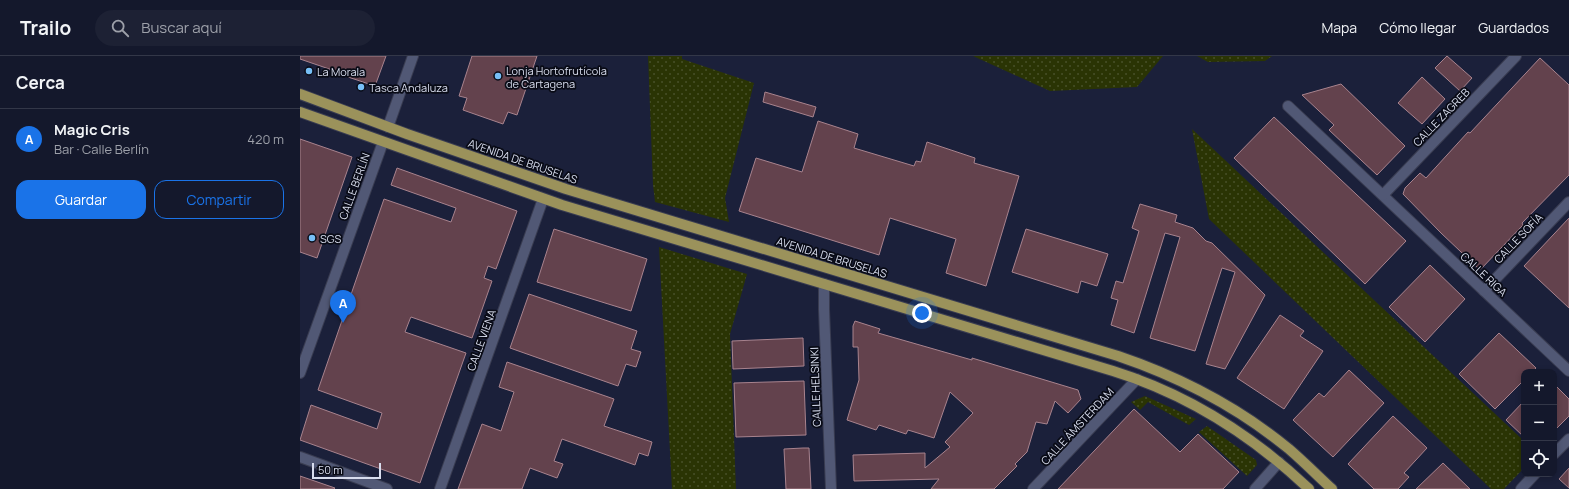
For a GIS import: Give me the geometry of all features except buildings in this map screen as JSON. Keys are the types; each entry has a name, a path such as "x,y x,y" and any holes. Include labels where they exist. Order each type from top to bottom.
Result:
{"main road":[{"name":"AVENIDA DE BRUSELAS","path":"300,94 388,127 549,183 1144,365 1188,384 1229,407 1290,450 1332,489"},
{"path":"300,112 543,199 1138,379 1176,396 1206,412 1249,439 1279,462 1309,489"},
{"path":"383,142 388,127"},
{"path":"543,199 549,183"},
{"path":"641,228 644,213"},
{"path":"824,284 828,269"},
{"path":"1138,379 1144,365"},
{"path":"1279,462 1290,450"}],"street":[{"path":"388,127 413,56"},
{"name":"CALLE ZAGREB","path":"1383,195 1516,56"},
{"name":"CALLE RIGA","path":"1288,106 1569,370"},
{"name":"CALLE BERLÍN","path":"300,373 383,142"},
{"name":"CALLE VIENA","path":"440,489 543,199"},
{"name":"CALLE SOFÍA","path":"1484,291 1569,202"},
{"name":"CALLE HELSINKI","path":"824,284 831,489"},
{"name":"CALLE ÁMSTERDAM","path":"1037,488 1138,379"},
{"path":"1557,451 1569,439"},
{"path":"300,457 387,489"},
{"path":"1255,489 1279,462"},
{"path":"1521,489 1532,477"}],"green space":[{"path":"648,56 682,56 682,59 754,83 725,198 729,222 655,202"},
{"path":"973,56 1163,56 1137,87 1050,91"},
{"path":"1197,56 1272,56 1265,61 1208,62"},
{"path":"1192,129 1521,438 1521,471 1504,489 1491,489 1209,219"},
{"path":"659,247 747,274 730,334 736,489 672,489"},
{"path":"1145,396 1196,419 1189,425 1148,402 1140,410 1131,402"},
{"path":"1207,426 1256,460 1257,465 1247,476 1199,432"}],"place":[{"name":"La Morala","path":"309,71"},
{"name":"Lonja Hortofrutícola de Cartagena","path":"498,76"},
{"name":"Tasca Andaluza","path":"361,87"},
{"name":"SGS","path":"312,238"},
{"name":"Magic Cris","path":"343,323"}]}
